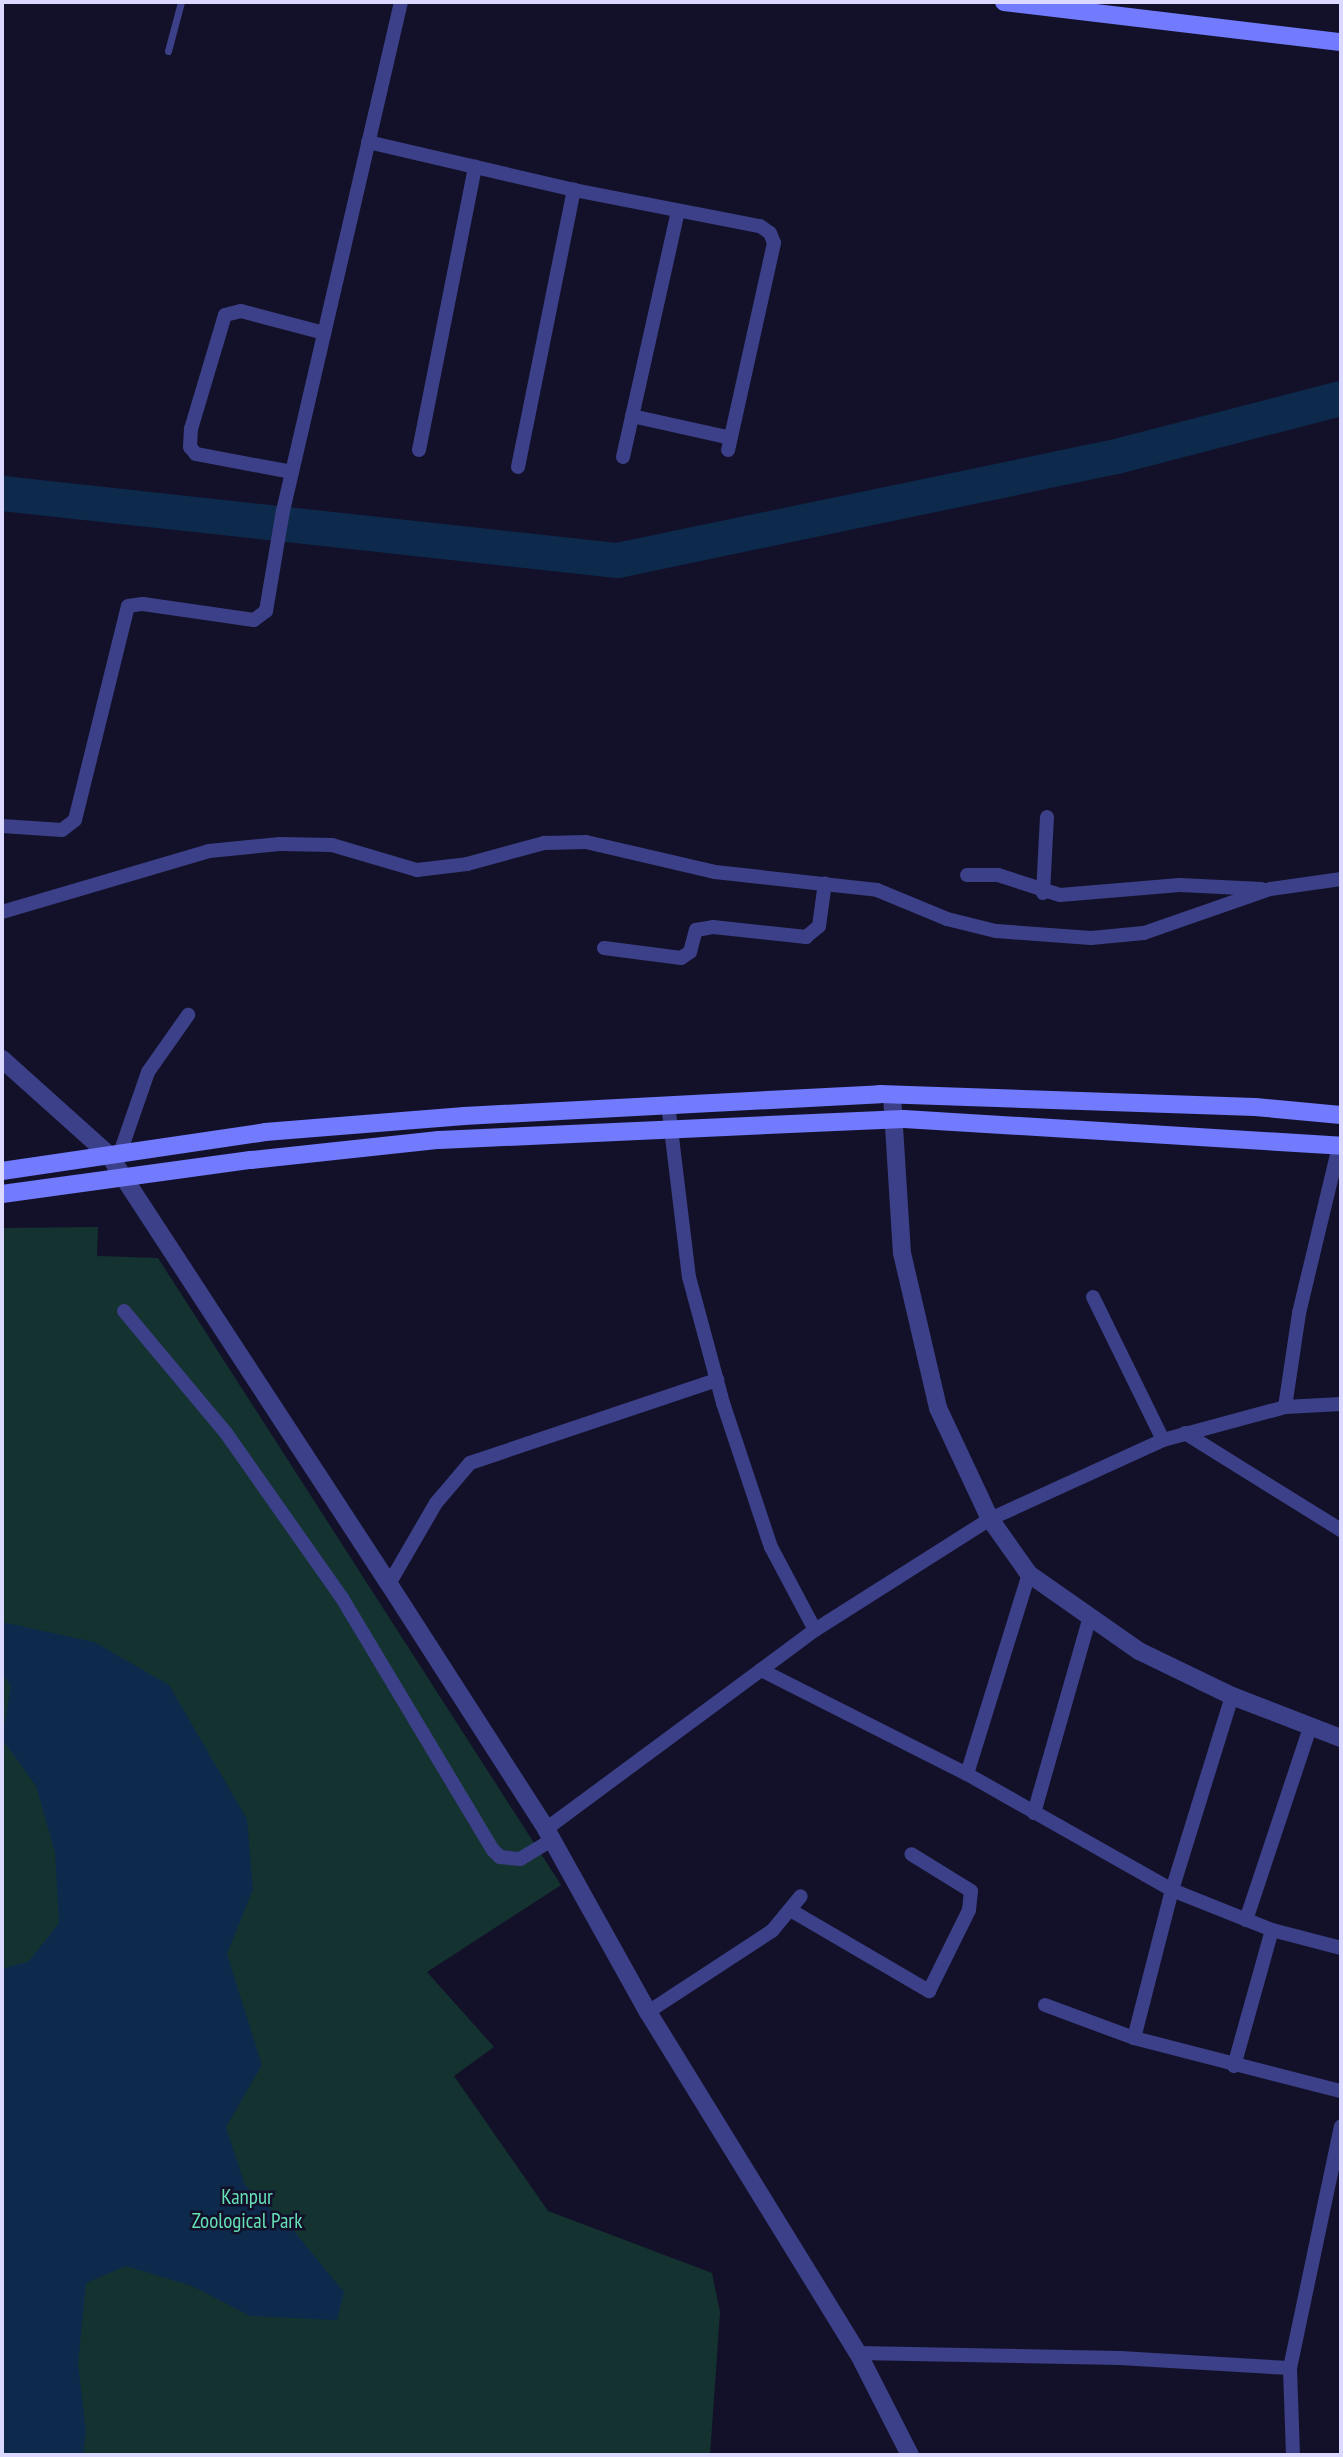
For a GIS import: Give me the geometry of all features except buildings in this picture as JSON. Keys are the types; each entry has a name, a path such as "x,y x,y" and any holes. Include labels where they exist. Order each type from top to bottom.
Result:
{"main road":[{"path":"1004,2 1341,41"},
{"path":"2,1171 265,1132 668,1104 892,1095 1255,1107 1341,1115"},
{"path":"2,1194 439,1140 890,1120 1340,1146"}],"street":[{"path":"2,826 62,830 75,820 125,612 134,604 244,619 262,617 283,510 401,2"},
{"path":"368,142 574,190 760,226 774,243 729,444 632,416"},
{"path":"419,450 475,166"},
{"path":"518,467 574,190"},
{"path":"623,457 678,211"},
{"path":"292,472 196,454 190,447 191,429 225,315 241,311 324,333"},
{"path":"1043,893 1047,817"},
{"path":"2,912 209,851 280,844 332,845 417,870 467,864 544,843 586,842 715,872 825,883 894,894 970,926 1025,935 1091,938 1169,927 1270,889"},
{"path":"967,875 998,875 1043,893 1060,895 1180,885 1270,889 1341,879"},
{"path":"604,948 681,958 690,952 696,930 713,927 806,937 819,926 825,883"},
{"path":"114,1154 148,1072 188,1015"},
{"path":"2,1059 114,1154 124,1178 549,1835 648,2012 858,2353 910,2455"},
{"path":"892,1095 890,1120 902,1253 938,1408 989,1519 1029,1574 1139,1651 1232,1696 1341,1738"},
{"path":"668,1104 689,1277 717,1380 771,1547 815,1630"},
{"path":"1285,1407 1299,1313 1340,1146"},
{"path":"1093,1297 1163,1440"},
{"path":"124,1311 226,1433 342,1598 493,1850 500,1857 520,1859 815,1630 989,1519 1163,1440 1285,1407 1341,1404"},
{"path":"389,1584 436,1503 470,1463 717,1380"},
{"path":"1185,1433 1341,1530"},
{"path":"967,1774 1029,1574"},
{"path":"1034,1813 1090,1617"},
{"path":"761,1670 967,1774 1172,1890 1272,1930 1341,1948"},
{"path":"1134,2038 1172,1890 1232,1696"},
{"path":"1246,1920 1310,1728"},
{"path":"792,1911 929,1991 969,1910 971,1891 911,1854"},
{"path":"648,2012 772,1931 792,1911 801,1896"},
{"path":"1234,2066 1272,1930"},
{"path":"1045,2005 1134,2038 1234,2066 1341,2091"},
{"path":"1293,2455 1290,2368 1341,2126"},
{"path":"858,2353 1120,2358 1290,2368"}],"lane":[{"path":"168,51 181,2"}],"green space":[{"name":"Kanpur Zoological Park","path":"98,1227 97,1256 158,1258 561,1885 427,1972 494,2047 454,2076 548,2211 712,2273 720,2312 710,2455 2,2455 2,1228"}],"water":[{"path":"2,1622 94,1642 169,1685 247,1819 253,1889 227,1954 262,2065 226,2127 245,2185 294,2231 344,2292 337,2320 250,2316 192,2286 126,2266 86,2283 78,2363 86,2431 83,2455 2,2455 2,1969 29,1961 59,1923 55,1853 36,1786 2,1739 11,1686 2,1673"}],"waterway":[{"path":"2,493 617,560 1116,456 1341,398"}]}
